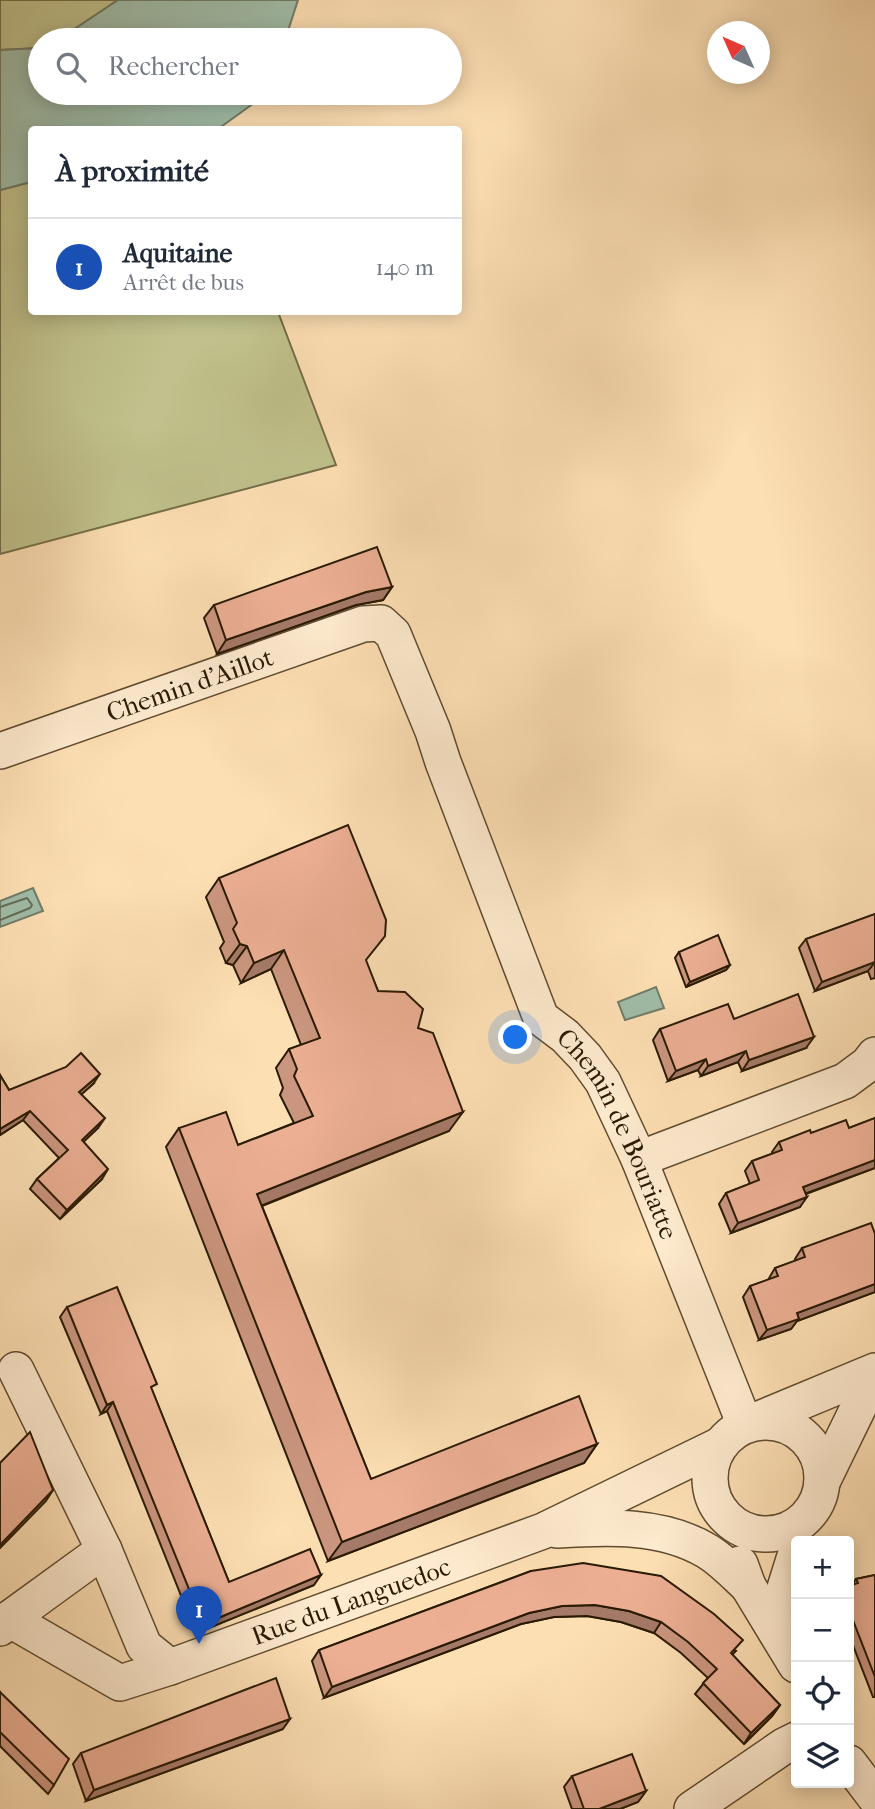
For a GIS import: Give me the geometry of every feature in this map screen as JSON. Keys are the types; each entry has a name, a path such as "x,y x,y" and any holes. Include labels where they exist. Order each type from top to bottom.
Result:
{"street":[{"name":"Chemin d'Aillot","path":"0,751 363,624 381,623"},
{"name":"Chemin de Bouriatte","path":"381,623 393,634 433,731 541,1018 571,1043 603,1082 639,1159 733,1435"},
{"path":"639,1159 845,1081 868,1064 875,1055"},
{"path":"16,1370 104,1550 144,1646 170,1667"},
{"name":"Rue du Languedoc","path":"5,1624 120,1683 543,1531 787,1406 875,1371"},
{"path":"822,1482 820,1459 814,1447 803,1434 786,1424 770,1421 733,1435 712,1461 709,1479 720,1535 792,1530 818,1500 822,1482 861,1402 875,1389"},
{"name":"Rue du Languedoc","path":"543,1531 601,1528 636,1529 674,1538 720,1535 794,1662"},
{"path":"5,1624 104,1550"},
{"path":"791,1569 785,1588 791,1630"},
{"path":"692,1809 791,1743"},
{"path":"854,1770 875,1797"}],"green space":[{"path":"0,0 118,0 76,28 28,28 28,49 0,50"},
{"path":"28,183 28,315 279,315 336,465 0,554 0,190"}],"water":[{"path":"118,0 298,0 289,28 76,28"},
{"path":"28,49 28,105 251,105 222,126 28,126 28,183 0,190 0,50"},
{"path":"33,888 43,911 0,927 0,901"},
{"path":"656,987 664,1008 625,1020 618,1002"}],"building":[{"path":"377,547 392,587 366,592 226,640 214,605"},
{"path":"348,825 386,920 385,936 366,960 378,991 405,992 423,1009 418,1028 433,1033 463,1112 257,1194 371,1479 579,1396 597,1444 342,1542 179,1128 226,1112 238,1145 313,1116 294,1076 297,1069 289,1049 320,1038 284,950 254,963 247,946 240,944 233,929 237,923 219,878"},
{"path":"875,914 875,962 822,982 806,939"},
{"path":"718,935 730,965 690,982 679,952"},
{"path":"798,994 814,1037 749,1060 746,1051 708,1066 706,1059 676,1071 660,1029 728,1004 734,1019"},
{"path":"81,1053 100,1074 79,1092 105,1118 82,1140 108,1169 67,1210 37,1179 68,1150 30,1111 0,1129 0,1075 9,1090 66,1067"},
{"path":"875,1118 875,1160 803,1187 807,1197 738,1223 726,1193 759,1180 752,1161 782,1150 779,1142 810,1130 811,1133 846,1120 849,1128"},
{"path":"871,1223 875,1234 875,1284 797,1313 799,1319 767,1330 750,1286 778,1276 775,1268 805,1257 802,1248"},
{"path":"117,1287 157,1384 151,1387 229,1582 310,1549 321,1575 211,1621 200,1596 193,1599 113,1402 107,1405 67,1307"},
{"path":"30,1432 53,1490 0,1545 0,1463"},
{"path":"583,1563 661,1576 714,1614 743,1640 731,1653 780,1705 751,1733 703,1683 717,1669 688,1642 661,1622 629,1611 595,1605 562,1606 529,1613 332,1687 319,1650 531,1571"},
{"path":"875,1575 875,1677 854,1623 854,1584 858,1583 856,1579"},
{"path":"276,1678 290,1719 94,1790 81,1753"},
{"path":"0,1692 69,1759 54,1785 0,1732"},
{"path":"632,1754 646,1791 599,1809 584,1809 572,1776"}],"place":[{"name":"Aquitaine","path":"199,1644"}]}
